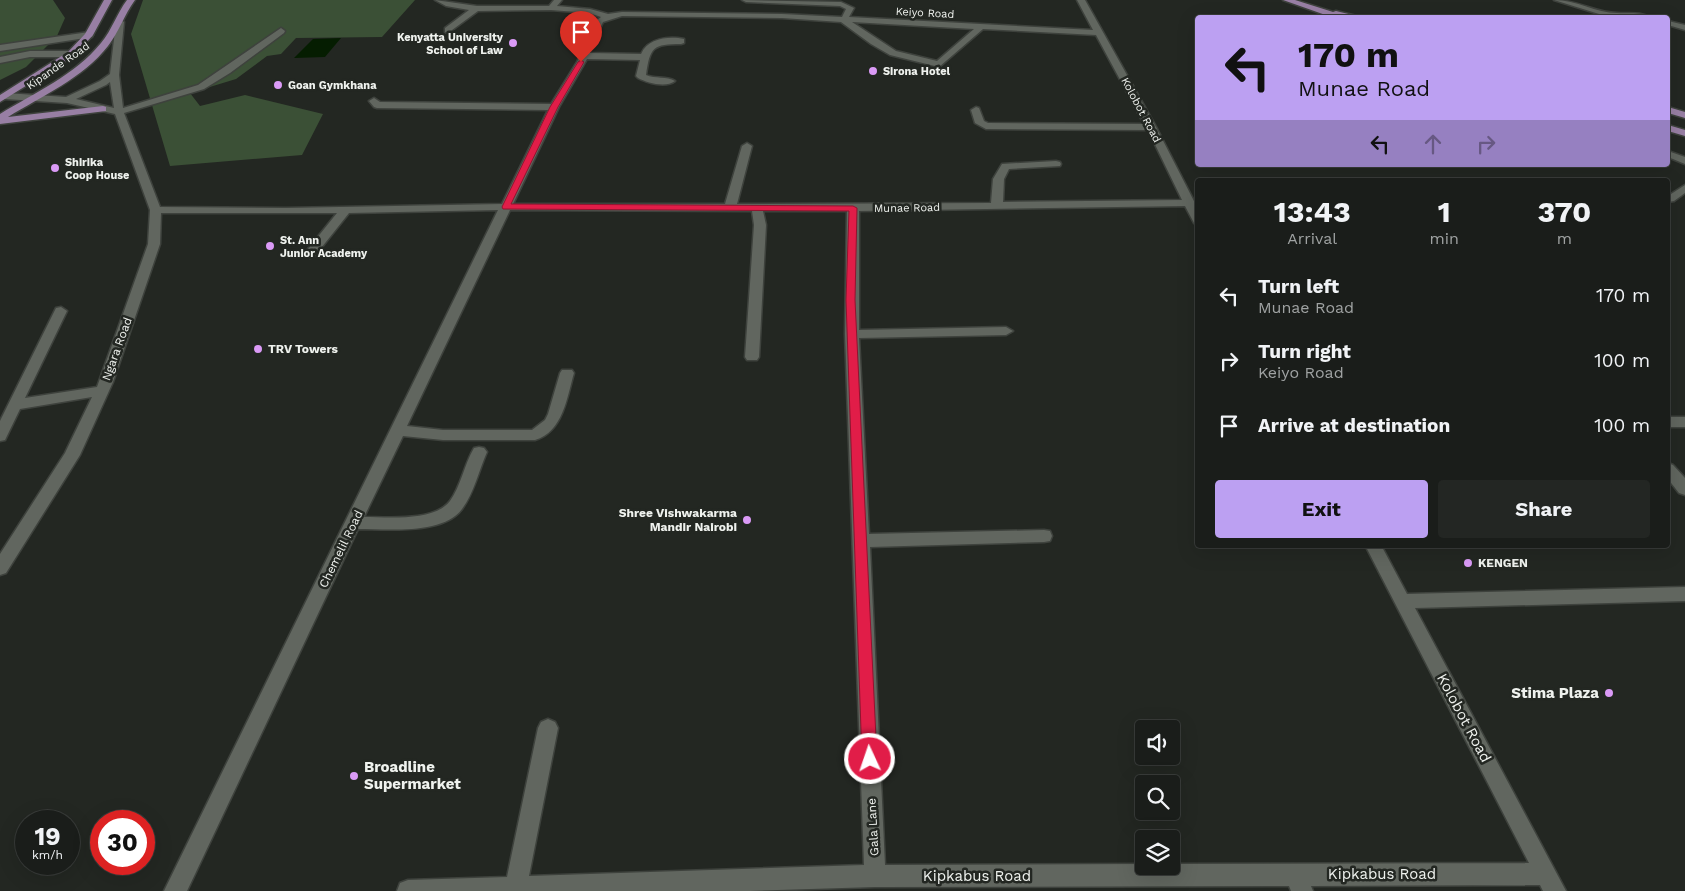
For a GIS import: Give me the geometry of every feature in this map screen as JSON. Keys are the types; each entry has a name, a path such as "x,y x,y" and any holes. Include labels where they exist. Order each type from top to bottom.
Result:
{"main road":[{"name":"Kipande Road","path":"3,97 71,54 89,35 108,0"},
{"name":"Kipande Road","path":"0,119 79,67 102,49 120,22 126,5 131,0"},
{"path":"1286,0 1304,12 1322,14"},
{"path":"0,119 103,109"},
{"path":"1670,111 1685,115"},
{"path":"1670,120 1685,124"},
{"path":"1670,129 1685,134"}],"street":[{"path":"439,0 445,3 476,8 551,8 590,11 608,17"},
{"path":"551,8 558,0"},
{"path":"746,0 841,4 850,8 844,20 874,42 893,53 939,64 981,27"},
{"name":"Kolobot Road","path":"1081,0 1151,127 1195,216"},
{"path":"1558,0 1612,15"},
{"path":"448,30 476,8"},
{"name":"Keiyo Road","path":"608,17 622,14 654,13 844,20 1098,33"},
{"path":"506,207 554,107 584,56 596,28 600,21 608,17"},
{"name":"Ngara Road","path":"0,568 72,454 101,391 147,268 154,244 156,210 119,112 114,75 120,22"},
{"path":"1670,24 1685,28"},
{"path":"3,97 67,100 119,112 201,86 227,71 281,31"},
{"path":"0,48 16,44 89,35"},
{"path":"670,81 655,81 641,76 644,56 651,44 655,42 681,41"},
{"path":"14,56 16,44"},
{"path":"242,49 259,48"},
{"path":"0,60 44,52 71,54"},
{"path":"584,56 644,56"},
{"path":"67,100 103,83 114,75"},
{"path":"374,101 377,105 554,107"},
{"path":"976,110 980,123 986,126 1151,127"},
{"path":"730,208 746,146"},
{"path":"1670,155 1685,161"},
{"path":"997,207 997,188 1003,168 1006,166 1056,164"},
{"path":"1670,198 1685,188"},
{"path":"1670,199 1685,205"},
{"name":"Munae Road","path":"156,210 346,210 506,207 853,208 1188,203"},
{"name":"Chemelil Road","path":"175,891 506,207"},
{"path":"752,357 760,225 757,208"},
{"name":"Gala Lane","path":"853,208 852,334 875,876"},
{"path":"310,254 346,210"},
{"path":"0,436 61,311"},
{"path":"852,334 1006,331"},
{"path":"398,430 443,436 535,435 550,423 555,414 567,374"},
{"path":"15,405 101,391"},
{"path":"1670,422 1685,422"},
{"path":"353,523 432,521 445,516 455,507 479,452"},
{"path":"1670,471 1685,489"},
{"path":"860,540 1044,536"},
{"name":"Kolobot Road","path":"1374,548 1550,882"},
{"path":"1402,601 1685,594"},
{"path":"516,888 548,728"},
{"name":"Kipkabus Road","path":"408,891 875,876 1299,883 1550,882"}],"shaded area":[{"path":"0,0 53,0 65,18 57,36 26,67 0,80"},
{"path":"143,0 415,0 382,37 296,38 281,54 267,56 236,79 190,93 200,106 245,95 323,114 302,155 170,166 131,34"},
{"path":"341,38 325,57 294,58 313,39"}],"place":[{"name":"Kenyatta University School of Law","path":"513,43"},
{"name":"Sirona Hotel","path":"873,71"},
{"name":"Goan Gymkhana","path":"278,85"},
{"name":"Shirika Coop House","path":"55,168"},
{"name":"St. Ann Junior Academy","path":"270,246"},
{"name":"TRV Towers","path":"258,349"},
{"name":"Shree Vishwakarma Mandir Nairobi","path":"747,520"},
{"name":"KENGEN","path":"1468,563"},
{"name":"Stima Plaza","path":"1609,693"},
{"name":"Broadline Supermarket","path":"354,776"}],"route":[{"path":"581,62 554,107 506,207 853,208 851,300 870,759"}]}
